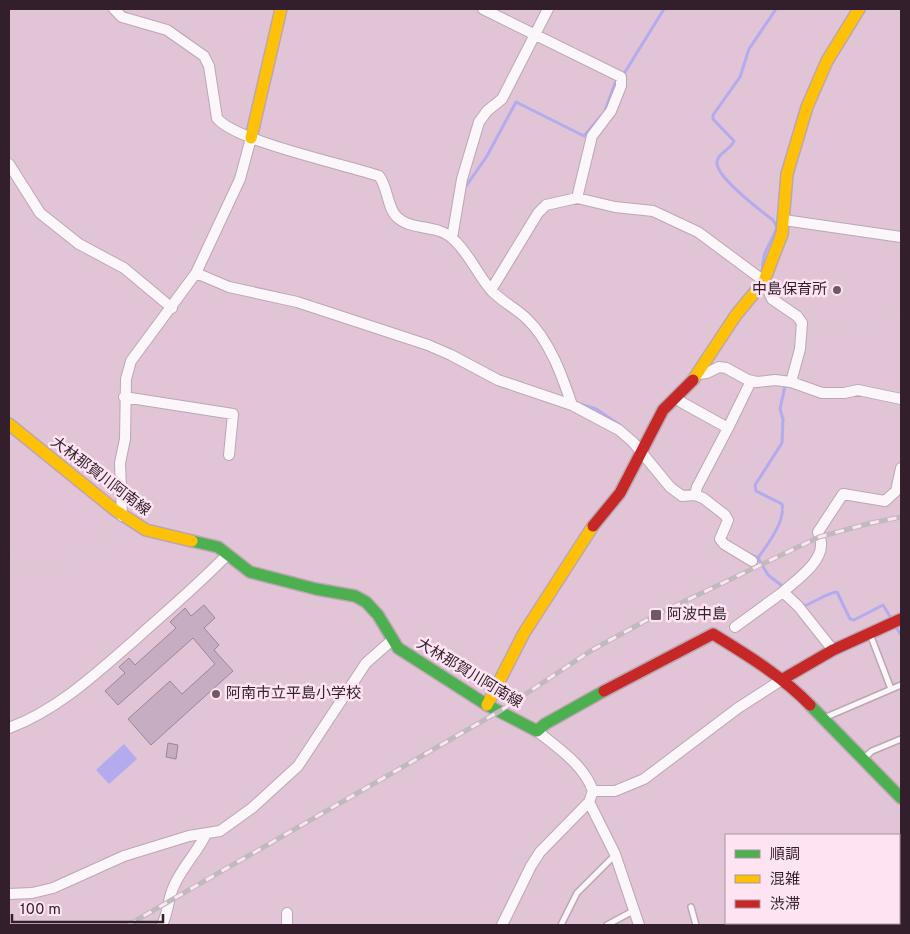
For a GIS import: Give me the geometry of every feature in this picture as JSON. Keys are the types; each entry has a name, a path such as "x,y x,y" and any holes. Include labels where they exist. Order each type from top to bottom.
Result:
{"main road":[{"path":"251,138 281,9"},
{"path":"487,705 524,633 584,537 620,493 663,410 699,374 736,315 764,281 782,234 787,174 807,107 827,61 859,9"},
{"name":"大林那賀川阿南線","path":"9,424 122,516 146,530 173,538 212,545 250,572 360,599 378,615 391,640 398,648 487,705 537,731"},
{"path":"783,679 833,650 901,619"},
{"path":"537,731 545,724 635,673 713,634 783,679 824,718 901,798"}],"street":[{"path":"114,9 122,17 167,30 204,56 209,66 217,118 222,124 251,138 379,176 384,182 395,216 403,222 433,229 452,238 493,288 527,318 539,333 560,371 572,406"},
{"path":"483,9 621,77 621,86 610,111 592,136 577,198"},
{"path":"452,238 462,179 479,122 487,111 502,99 548,9"},
{"path":"122,516 124,507 120,463 127,418 124,397 131,361 140,346 172,308 196,273 240,179 251,138"},
{"path":"9,164 40,213 79,244 124,268 172,308"},
{"path":"493,288 538,214 552,203 577,198 615,207 652,210 698,232 764,281 772,299 797,316 802,323 800,349 791,382"},
{"path":"784,220 901,237"},
{"path":"196,273 229,287 296,302 428,345 451,354 498,380 572,406 619,430 642,452 670,487 682,496 696,491 751,381"},
{"path":"699,374 707,373 719,367 726,368 751,381 791,382 822,392 844,393 858,390 901,399"},
{"path":"124,397 233,414 229,456"},
{"path":"676,397 681,402 728,428"},
{"path":"735,627 785,590 809,568 819,554 821,544 818,532 843,494 878,501 890,498 898,486 901,468"},
{"path":"696,491 726,515 728,520 720,539 724,544 752,561"},
{"path":"9,728 26,722 69,695 136,638 227,555"},
{"path":"785,590 833,650"},
{"path":"9,894 32,893 53,888 124,856 189,836 220,831 252,808 298,766 362,669 391,640"},
{"path":"594,791 615,791 644,779 738,708 783,679"},
{"path":"502,925 530,866 540,852 589,802 594,791 591,783 576,764 537,731"},
{"path":"589,802 615,854 633,912 640,925"},
{"path":"162,925 173,888 206,834"},
{"path":"287,913 287,925"}],"lane":[{"path":"870,633 891,689"},
{"path":"824,718 901,686"},
{"path":"863,759 872,751 901,739"},
{"path":"562,925 577,893 615,854"},
{"path":"690,907 696,925"},
{"path":"607,925 633,912"}],"path":[{"path":"802,323 822,322 868,325 901,312"},
{"path":"711,460 741,477 755,493 780,508 785,508 822,525"},
{"path":"9,554 25,570 34,573 48,571 95,548 133,523"}],"shaded area":[{"path":"124,744 137,759 109,784 96,770"}],"building":[{"path":"204,605 215,618 204,628 219,645 214,650 233,671 151,745 128,719 170,681 182,694 215,664 193,638 118,705 105,691 125,673 119,667 129,658 135,665 176,628 170,622 185,608 191,616"},
{"path":"168,743 178,745 176,759 166,757"}],"waterway":[{"path":"625,72 664,9"},
{"path":"763,270 765,253 777,227 773,220 731,184 718,168 718,159 734,141 713,119 713,115 740,77 749,49 776,9"},
{"path":"605,111 615,83"},
{"path":"464,189 487,156 516,102 584,136 601,116"},
{"path":"758,558 771,540 781,518 782,504 756,491 755,485 782,443 783,419 780,409 785,386"},
{"path":"577,403 596,409 620,425"},
{"path":"751,555 758,558 768,575 785,588"},
{"path":"802,604 804,606 837,592 850,619 854,620 883,605 891,618"},
{"path":"896,627 901,635"}],"railway":[{"path":"128,925 500,711 592,650 656,615 819,537 901,517"}],"traffic: fast":[{"path":"192,541 218,547 250,572 316,589 355,596 366,602 378,615 398,648 487,705 537,731 545,724 604,691"},
{"path":"810,705 901,798"}],"traffic: slow":[{"path":"251,138 281,9"},
{"path":"693,380 736,315 764,281 782,234 787,174 807,107 827,61 859,9"},
{"path":"9,424 115,510 146,530 192,541"},
{"path":"487,705 524,633 593,526"}],"traffic: jam":[{"path":"593,526 620,493 663,410 693,380"},
{"path":"783,679 833,650 901,619"},
{"path":"604,691 713,634 776,675 810,705"}],"place":[{"name":"中島保育所","path":"837,290"},
{"name":"阿波中島","path":"656,615"},
{"name":"阿南市立平島小学校","path":"216,694"}]}
